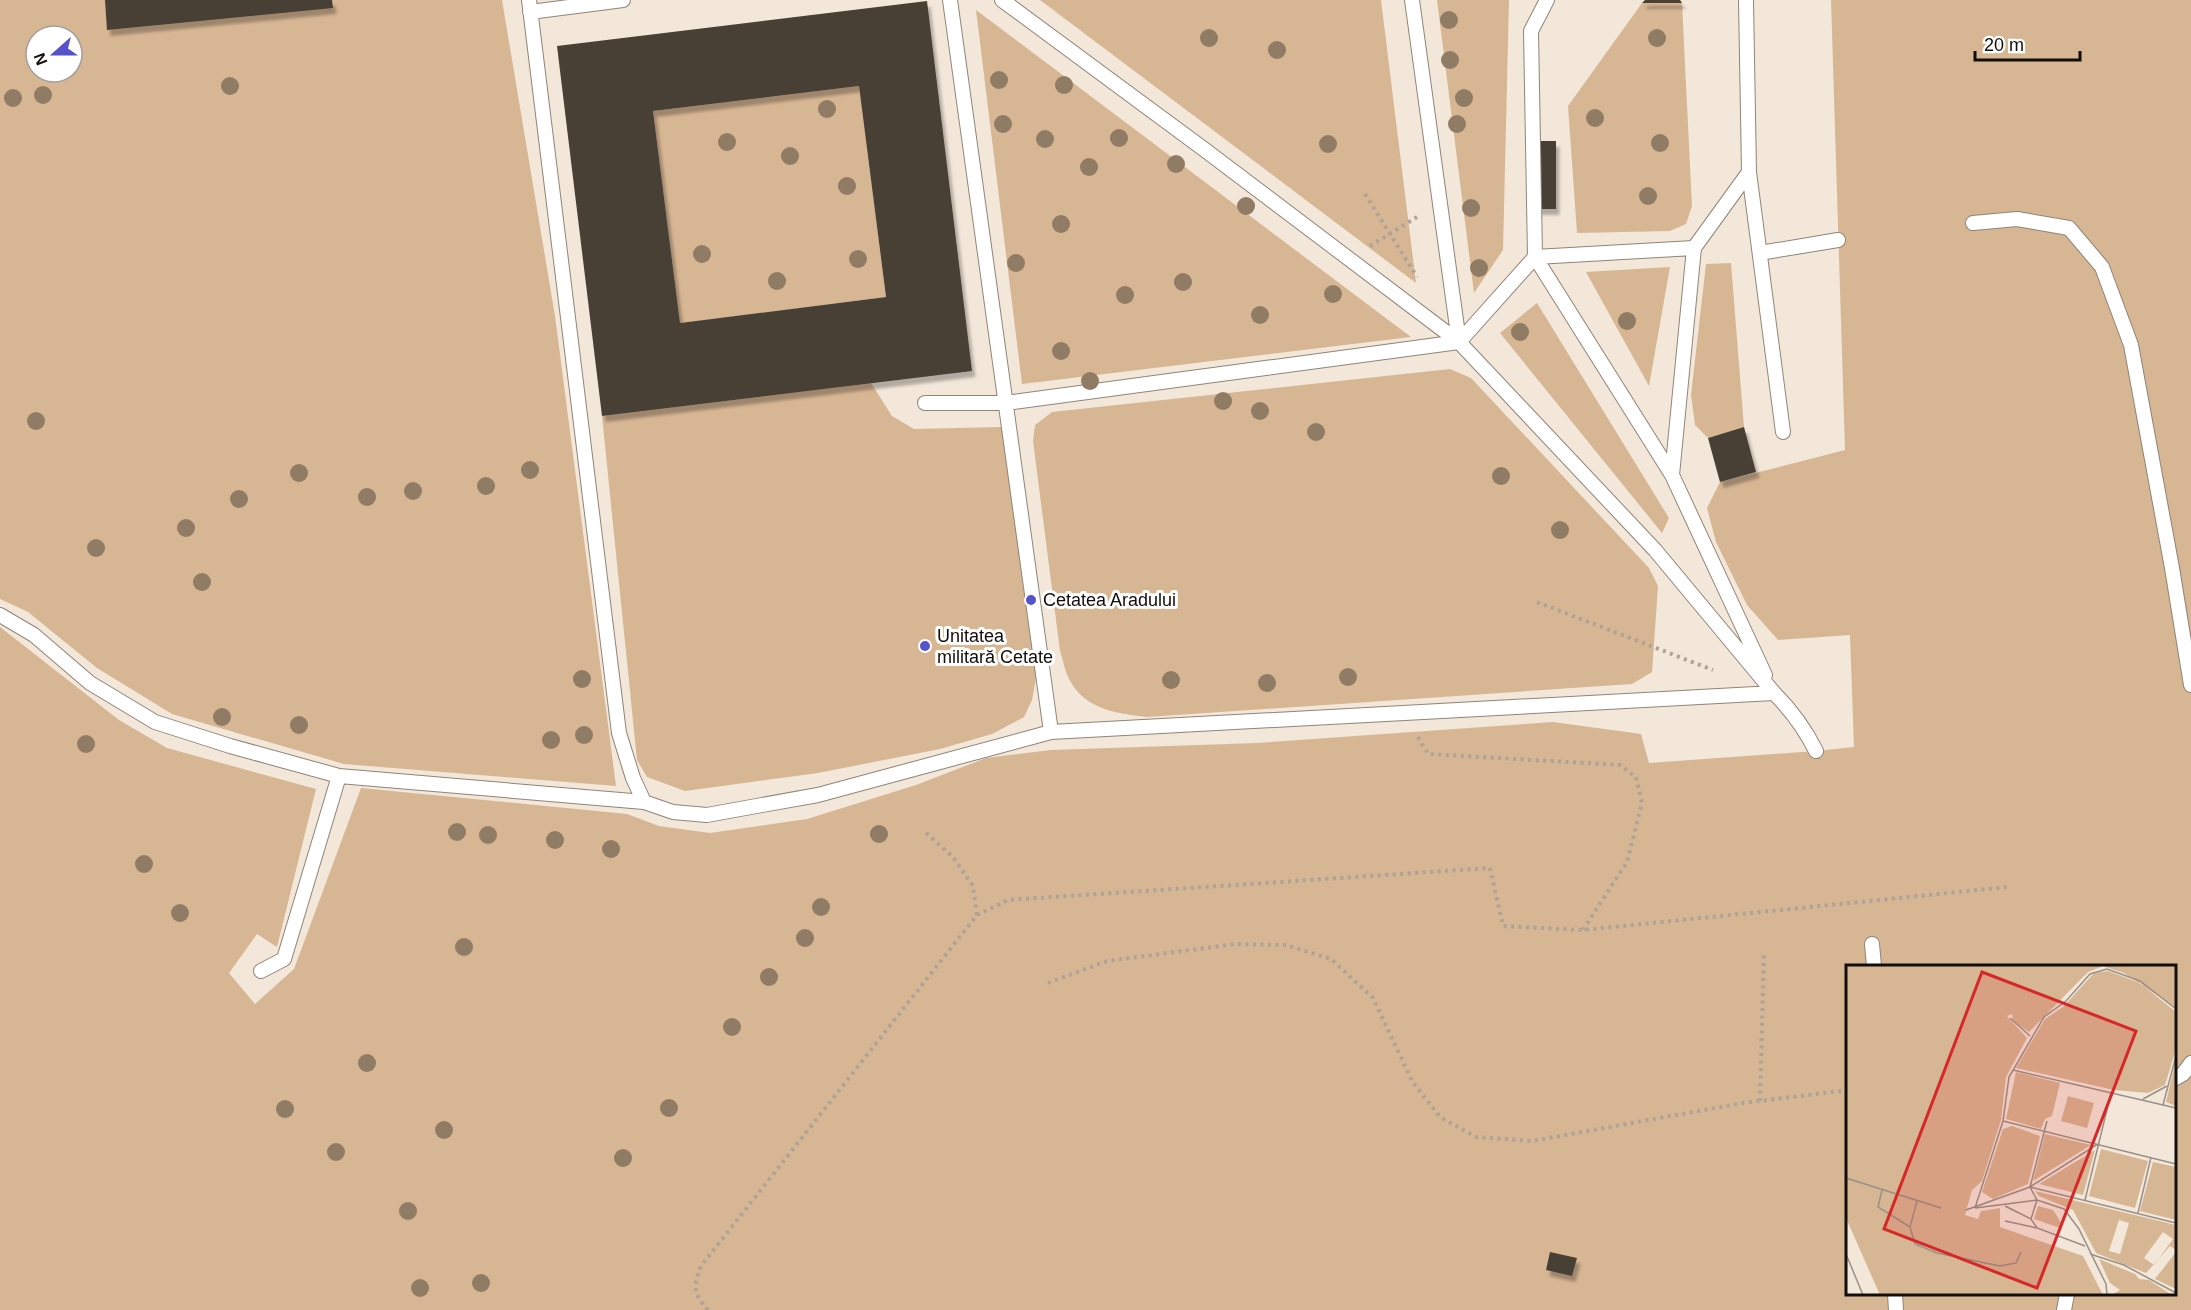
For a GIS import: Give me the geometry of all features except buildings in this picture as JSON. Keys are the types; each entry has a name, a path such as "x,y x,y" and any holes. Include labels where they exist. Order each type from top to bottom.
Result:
{"lane":[{"path":"623,0 530,6 619,733 633,778 644,802"},
{"path":"950,0 1051,732"},
{"path":"1002,0 1459,342 1655,550 1774,693 1790,709 1805,729 1816,751"},
{"path":"1412,0 1459,342"},
{"path":"1547,0 1531,31 1535,257 1672,475 1774,693"},
{"path":"1746,0 1749,172 1783,432"},
{"path":"1672,475 1694,248 1749,172"},
{"path":"1973,223 2017,219 2069,228 2102,267 2132,345 2191,686"},
{"path":"1760,253 1838,240"},
{"path":"925,403 1006,403 1459,342 1535,257 1694,248"},
{"path":"0,615 34,635 90,682 155,722 230,746 339,776 644,802 673,812 707,815 818,795 1051,732 1774,693"},
{"path":"261,971 284,959 339,776"},
{"path":"1872,944 1874,965"},
{"path":"2176,1078 2183,1074 2191,1063"},
{"path":"1895,1295 1896,1310"},
{"path":"2064,1310 2067,1295"}],"path":[{"path":"1365,194 1421,283"},
{"path":"1349,259 1440,203"},
{"path":"1537,602 1720,672"},
{"path":"1405,712 1428,754 1620,765 1635,777 1642,803 1627,862 1583,930"},
{"path":"925,832 953,858 973,886 977,915"},
{"path":"708,1310 698,1299 694,1283 701,1266 977,915 1008,900 1490,868 1503,926 1583,930 2007,887"},
{"path":"1048,983 1107,961 1236,944 1286,945 1331,959 1373,998 1412,1081 1440,1117 1476,1137 1532,1141 1760,1101 1846,1090"},
{"path":"1760,1101 1764,951"}],"shaded area":[{"path":"0,0 502,0 555,316 616,786 344,764 172,714 97,668 28,612 0,599"},
{"path":"1040,0 1381,0 1416,283"},
{"path":"1437,0 1509,0 1503,250 1474,293"},
{"path":"1831,0 2191,0 2191,1310 0,1310 0,627 119,720 167,748 316,789 277,947 257,934 229,973 255,1004 294,969 361,788 627,814 659,826 710,833 807,819 916,785 986,758 1051,750 1257,743 1553,722 1641,734 1649,763 1854,747 1850,635 1778,640 1747,605 1716,542 1707,508 1720,482 1845,450"},
{"path":"1642,3 1682,3 1692,206 1686,224 1670,231 1577,233 1568,106"},
{"path":"976,10 1411,337 1022,384"},
{"path":"859,86 886,297 680,323 653,111"},
{"path":"1731,263 1744,427 1708,438 1695,425 1691,395 1706,264"},
{"path":"1670,267 1649,386 1586,272"},
{"path":"1537,303 1669,518 1662,533 1500,333"},
{"path":"1450,369 1471,378 1649,568 1658,586 1652,672 1632,684 1147,717 1102,708 1093,704 1076,689 1068,676 1060,651 1033,441 1035,425 1052,412"},
{"path":"871,383 892,416 914,429 1002,427 1036,678 1032,700 1024,717 992,734 940,749 818,773 685,791 647,777 637,760 602,416"}],"place":[{"name":"Cetatea Aradului","path":"1031,600"},
{"name":"Unitatea militară Cetate","path":"925,646"}]}
